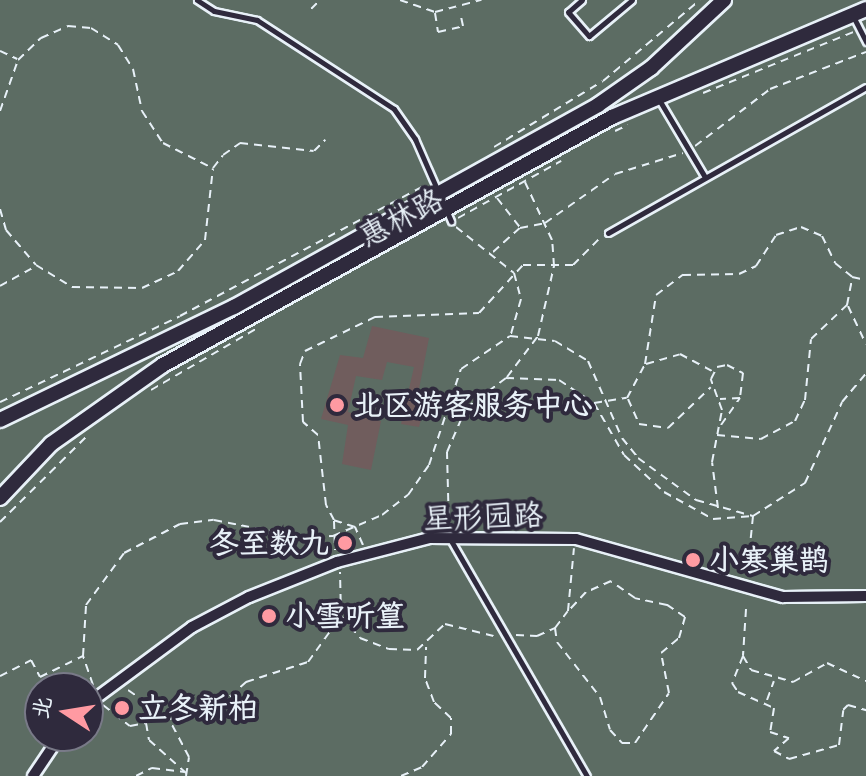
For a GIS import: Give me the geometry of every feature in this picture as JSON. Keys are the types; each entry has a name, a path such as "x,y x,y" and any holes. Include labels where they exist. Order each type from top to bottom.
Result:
{"main road":[{"name":"惠林路","path":"0,420 445,209 651,68 724,0"},
{"name":"惠林路","path":"0,498 104,401 445,209 658,97 860,18"}],"street":[{"name":"星形园路","path":"104,690 192,627 337,562 450,538 576,539 783,597 866,596"},
{"path":"33,776 49,752"}],"lane":[{"path":"197,0 214,11 257,20 374,93 415,139 445,209"},
{"path":"582,0 568,12 589,36 632,0"},
{"path":"860,18 866,42"},
{"path":"608,233 866,87"},
{"path":"658,97 705,177"},
{"path":"450,538 587,776"}],"path":[{"path":"311,9 320,0"},
{"path":"400,0 435,12 460,9 481,0"},
{"path":"487,151 603,81 700,0"},
{"path":"435,12 438,32 458,31 463,26 460,9"},
{"path":"689,98 860,18"},
{"path":"0,111 18,60 41,38 68,26 91,28 126,57 142,111 163,143 213,168"},
{"path":"0,51 18,60"},
{"path":"493,252 520,228 545,223 615,174 689,150 770,89 866,52"},
{"path":"603,137 640,120"},
{"path":"0,209 6,230 36,265 72,287 103,292 142,288 178,271 205,240 213,168 240,143 314,151 325,140"},
{"name":"惠林路","path":"445,209 497,197 565,158"},
{"name":"惠林路","path":"0,402 180,316 433,181"},
{"path":"450,538 445,493 455,429 466,408 506,378 538,336 554,266 545,223 525,181"},
{"path":"497,197 520,228"},
{"path":"445,209 466,241 493,252 514,273 521,299 510,336"},
{"path":"627,398 645,364 650,315 667,284 683,275 739,274 756,266 787,229 814,230 852,277 866,280"},
{"path":"169,719 209,715 246,682 308,662 341,616 345,596 333,536 334,520 326,505 318,435 303,422 300,364 305,351 375,317 479,313 523,265 573,265 608,233"},
{"path":"0,286 36,265"},
{"path":"852,277 847,305 866,344"},
{"path":"717,435 761,439 795,421 805,400 811,339 847,305"},
{"path":"147,392 266,323"},
{"path":"89,672 83,656 86,605 101,577 153,534 214,520 275,535 333,536 355,527 408,495 441,437 461,369 510,336 538,336 588,361 638,458 670,487 718,510 753,516"},
{"path":"645,364 680,354 712,372"},
{"path":"712,372 727,365 743,373 740,398 720,426 712,462 718,510"},
{"path":"712,372 711,387 720,399 720,426"},
{"path":"506,378 559,380 594,403 624,455 664,492 713,519 753,516 805,483 842,402 866,373"},
{"path":"627,398 639,424 668,428 711,387"},
{"path":"594,403 627,398"},
{"path":"720,399 740,398"},
{"path":"0,522 94,430"},
{"path":"746,588 753,516"},
{"path":"334,520 355,527"},
{"path":"355,527 365,554"},
{"path":"568,611 576,539"},
{"path":"401,776 431,759 451,734 451,718 434,702 425,678 426,646 431,631 445,624 537,636 555,628 586,592 611,581 635,598 667,605 685,617 679,638 661,653 669,693 635,743 622,743 610,730 600,697 557,642 555,628"},
{"path":"746,609 743,656 732,683 738,692 767,701 777,715 770,732 789,738 774,751 796,761 807,751 839,745 848,705 866,710"},
{"path":"341,616 373,644 426,646"},
{"path":"0,676 31,660 40,677 83,656"},
{"path":"743,656 751,670 774,681 793,682 827,663 866,681"},
{"path":"767,701 774,681"},
{"path":"127,689 169,719 189,757 186,774"},
{"path":"104,702 130,726 146,723 149,740 186,774"},
{"path":"136,776 152,768 186,774"}],"green space":[{"path":"0,0 866,0 866,776 0,776"}],"building":[{"name":"北区游客服务中心","path":"372,326 429,338 418,394 427,398 419,427 401,424 414,367 387,362 382,380 356,376 348,412 381,421 371,470 342,464 348,425 321,419 340,355 363,358"}],"place":[{"name":"北区游客服务中心","path":"337,405"},
{"name":"冬至数九","path":"345,543"},
{"name":"小寒巢鹊","path":"693,560"},
{"name":"小雪听篁","path":"269,616"},
{"name":"立冬新柏","path":"122,708"}]}
